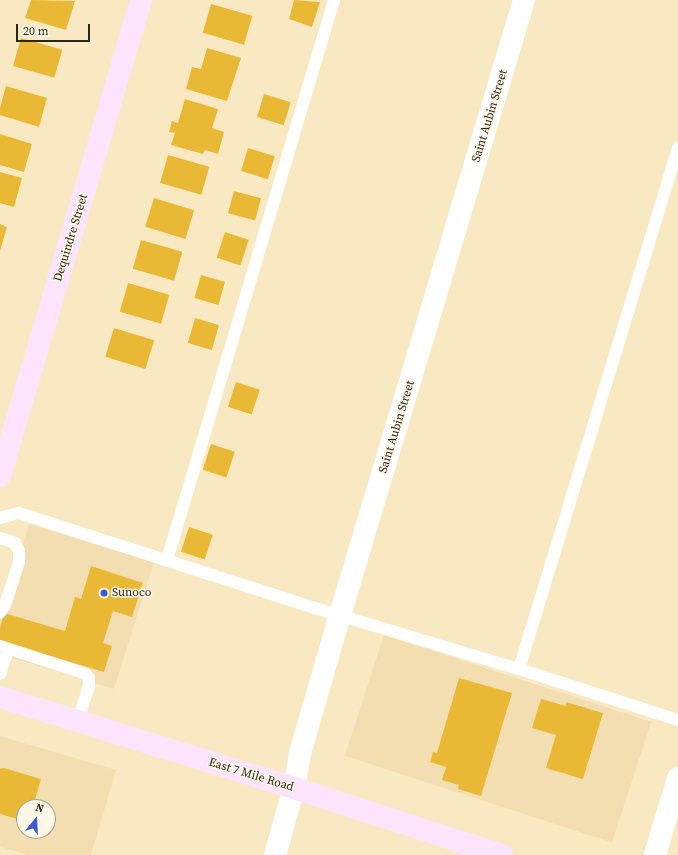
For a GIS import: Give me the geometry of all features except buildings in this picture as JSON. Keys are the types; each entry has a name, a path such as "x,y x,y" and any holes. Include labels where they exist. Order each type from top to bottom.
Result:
{"street":[{"name":"Dequindre Street","path":"0,476 141,0"},
{"name":"Saint Aubin Street","path":"275,855 294,788 301,750 340,615 524,0"},
{"name":"East 7 Mile Road","path":"0,696 502,855"},
{"path":"655,855 678,778"}],"lane":[{"path":"167,560 334,0"},
{"path":"519,669 678,148"},
{"path":"0,518 19,513 678,720"},
{"path":"0,538 15,543 19,551 19,562 5,605 0,613"},
{"path":"0,674 4,648 86,674 89,678 89,686 78,720"}],"shaded area":[{"path":"29,524 154,562 114,689 0,654 0,617"},
{"path":"384,635 651,722 612,843 345,756"},
{"path":"0,736 116,770 91,855 29,855 0,847"}],"place":[{"name":"Sunoco","path":"104,593"}]}
